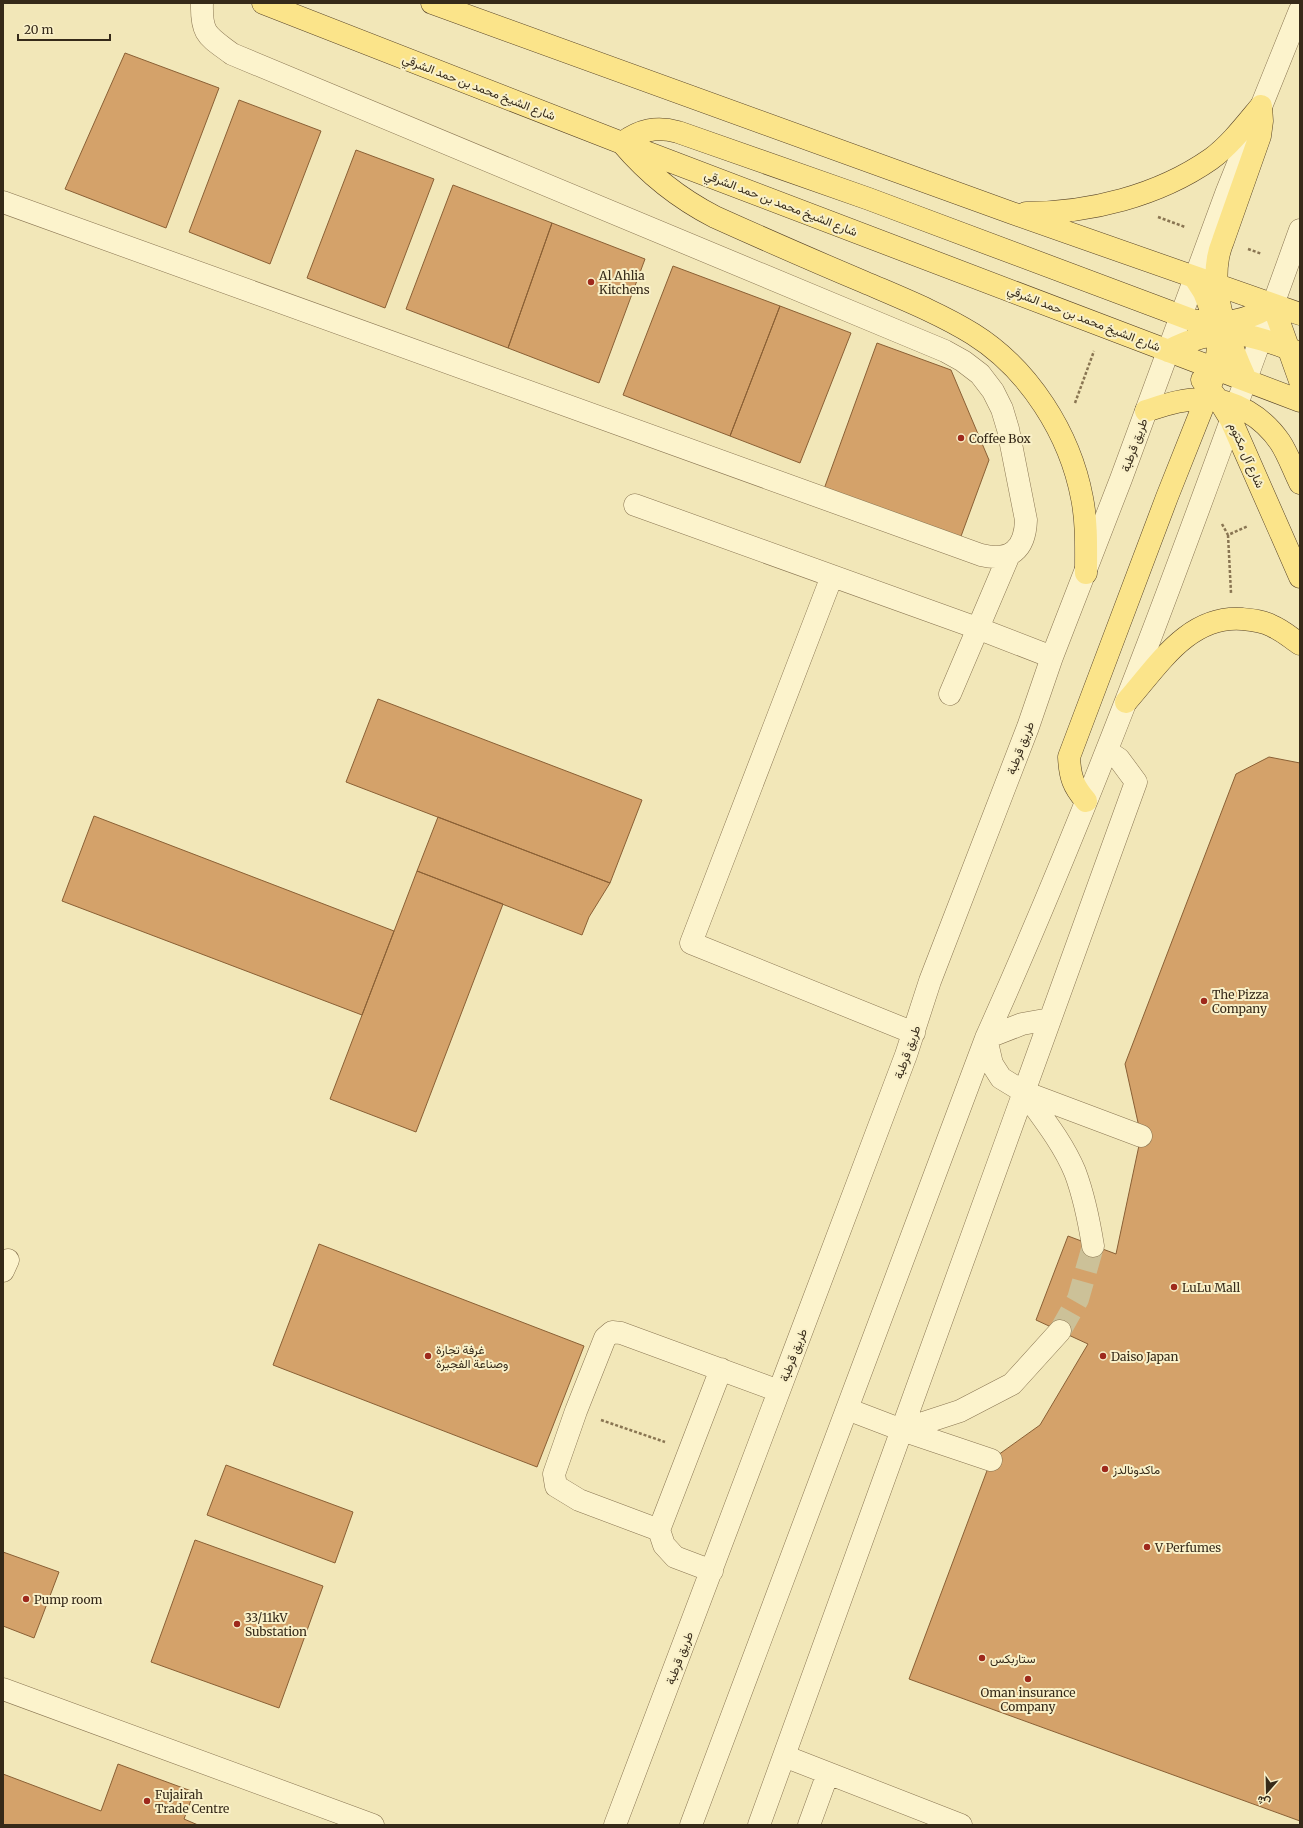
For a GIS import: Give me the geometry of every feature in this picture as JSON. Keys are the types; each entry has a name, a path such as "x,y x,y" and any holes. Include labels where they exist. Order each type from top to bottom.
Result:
{"main road":[{"name":"شارع الشيخ محمد بن حمد الشرقي","path":"263,3 622,143 1168,351 1220,397 1246,380 1300,401"},
{"path":"439,4 1012,213 1300,314"},
{"path":"1012,213 1045,213 1078,210 1111,203 1142,193 1178,178 1211,158 1238,133 1261,106"},
{"path":"1086,801 1074,784 1070,773 1069,757 1166,497 1220,397 1218,345 1221,328 1218,258 1260,136 1262,121 1261,106"},
{"path":"1086,573 1087,536 1082,498 1072,462 1054,424 1035,392 1007,361 974,335 938,314 715,218 692,206 652,175 622,143 642,131 666,128 869,199 1181,315 1221,328 1261,338 1294,350"},
{"path":"1195,278 1211,307 1246,380"},
{"path":"1168,351 1192,339 1251,317 1273,305"},
{"path":"1273,305 1294,350 1300,381"},
{"path":"1146,411 1179,402 1220,397 1262,421 1272,431 1281,443 1300,483"},
{"name":"شارع آل مكتوم","path":"1220,397 1300,577"},
{"path":"1126,702 1178,642 1194,630 1213,622 1232,618 1253,620 1272,626 1300,644"}],"street":[{"path":"3,202 981,555 995,558 1009,555 1020,547 1026,534 1026,520 1008,429 1002,409 993,391 980,374 963,361 938,348 232,54 208,36 201,22 202,3"},
{"name":"طريق قرطبة","path":"615,1825 914,1033 930,981 1028,727 1052,657 1086,573 1227,191 1300,10"},
{"path":"691,1825 986,1038 1033,933 1126,702 1220,397 1246,380 1300,230"},
{"path":"635,505 977,628 1052,657"},
{"path":"950,694 1009,555"},
{"path":"832,576 691,943 914,1033"},
{"path":"759,1825 1136,782 1119,759 1107,751"},
{"path":"986,1038 1022,1024 1050,1019"},
{"path":"986,1038 992,1064 1001,1078 1024,1092 1142,1136"},
{"path":"1024,1092 1057,1139 1074,1172 1087,1210 1093,1246"},
{"path":"902,1430 960,1411 1012,1384 1060,1331"},
{"path":"659,1530 579,1500 556,1486 554,1474 576,1411 605,1338 612,1332 639,1339 779,1391"},
{"path":"712,1571 675,1557 664,1545 659,1530 721,1369"},
{"path":"847,1409 902,1430 991,1460"},
{"path":"3,1689 368,1824"},
{"path":"784,1756 961,1825"},
{"path":"603,1825 640,1762"},
{"path":"809,1825 828,1773"}],"path":[{"path":"1228,536 1232,618"},
{"path":"576,1411 689,1452"}],"building":[{"path":"125,53 219,88 166,228 65,189"},
{"path":"239,100 321,131 270,264 189,232"},
{"path":"356,150 434,179 385,308 307,278"},
{"path":"453,185 552,223 508,348 406,309"},
{"path":"552,223 645,259 599,383 508,348"},
{"path":"673,266 780,306 730,436 623,395"},
{"path":"780,306 851,333 800,463 730,436"},
{"path":"877,343 951,370 989,460 960,539 824,489"},
{"path":"378,699 642,800 610,883 346,782"},
{"name":"LuLu Mall","path":"1269,757 1300,763 1300,1821 909,1679 991,1460 1040,1425 1088,1344 1036,1320 1068,1236 1116,1254 1141,1136 1125,1064 1236,774"},
{"path":"94,816 394,931 362,1015 62,901"},
{"path":"438,817 610,883 589,917 582,935 417,871"},
{"path":"417,871 503,904 416,1132 330,1099"},
{"name":"غرفة تجارة وصناعة الفجيرة","path":"319,1244 584,1346 537,1467 273,1365"},
{"path":"226,1465 353,1512 335,1563 207,1515"},
{"name":"33/11kV Substation","path":"195,1540 323,1586 279,1708 151,1662"},
{"name":"Pump room","path":"3,1552 59,1572 34,1638 3,1626"},
{"name":"Fujairah Trade Centre","path":"118,1764 194,1792 184,1819 198,1825 3,1825 3,1774 101,1811"}],"tunnel":[{"path":"1060,1331 1078,1299 1093,1246"}],"place":[{"name":"Al Ahlia Kitchens","path":"591,282"},
{"name":"Coffee Box","path":"961,438"},
{"name":"The Pizza Company","path":"1204,1001"},
{"name":"LuLu Mall","path":"1174,1287"},
{"name":"غرفة تجارة وصناعة الفجيرة","path":"428,1356"},
{"name":"Daiso Japan","path":"1103,1356"},
{"name":"ماكدونالدز","path":"1105,1469"},
{"name":"V Perfumes","path":"1147,1547"},
{"name":"Pump room","path":"26,1599"},
{"name":"33/11kV Substation","path":"237,1624"},
{"name":"ستاربكس","path":"982,1658"},
{"name":"Oman insurance Company","path":"1028,1679"},
{"name":"Fujairah Trade Centre","path":"147,1801"}]}
